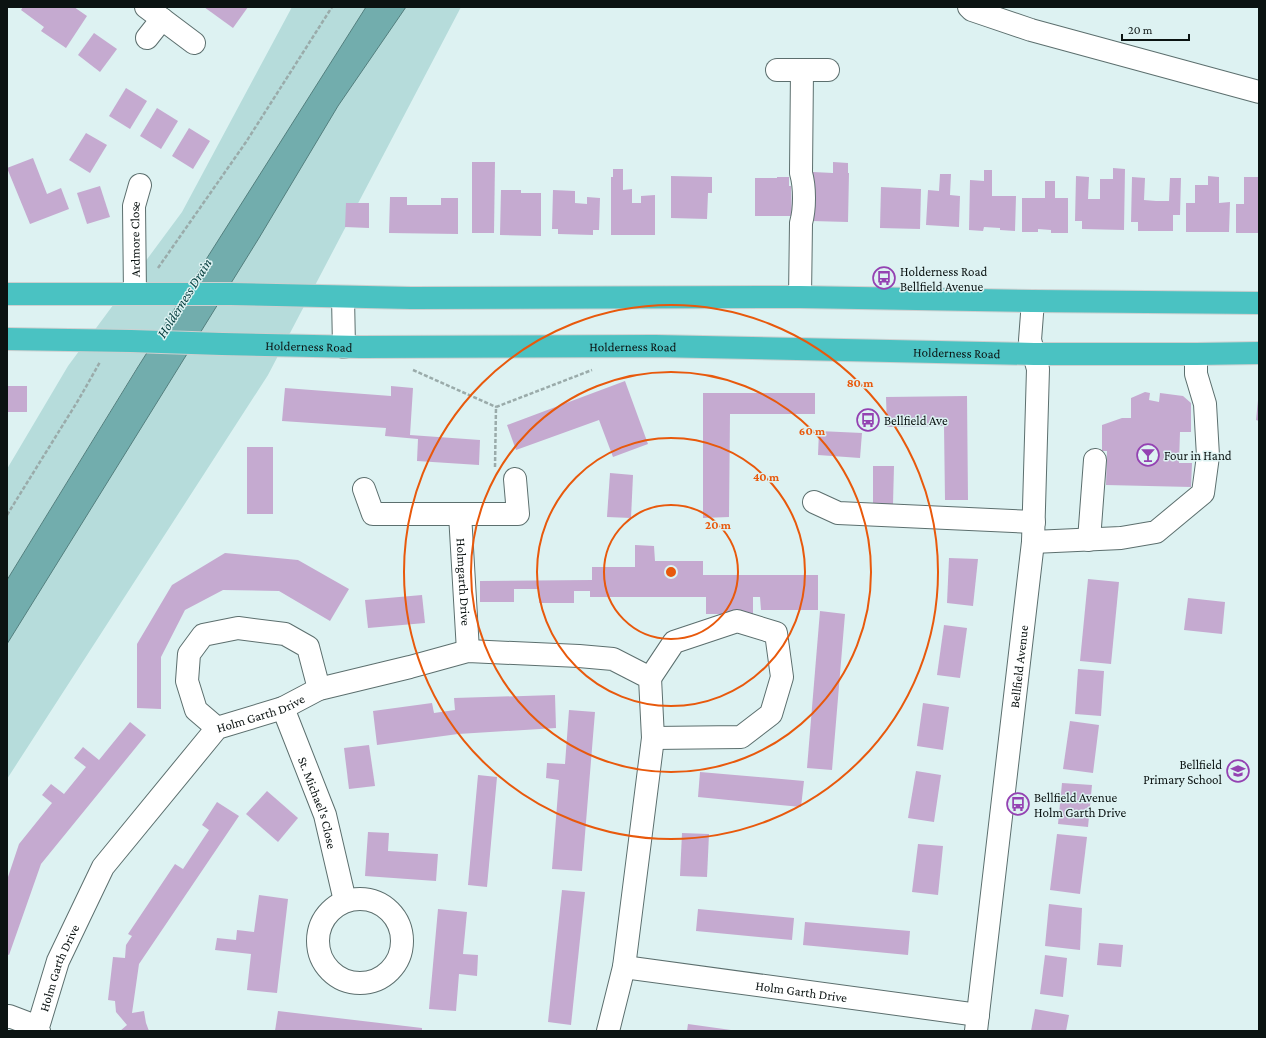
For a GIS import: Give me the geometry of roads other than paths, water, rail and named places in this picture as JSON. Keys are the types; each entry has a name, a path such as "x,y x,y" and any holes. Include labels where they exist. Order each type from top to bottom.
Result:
{"highway":[{"path":"7,294 231,294 343,297 800,297 1259,303"},
{"name":"Holderness Road","path":"7,339 344,346 715,346 1034,354 1259,353"}],"street":[{"path":"969,7 972,10 1031,30 1259,92"},
{"path":"148,38 154,13 194,43"},
{"path":"777,70 828,70"},
{"path":"800,297 801,223 803,215 804,181 801,173 802,70"},
{"name":"Ardmore Close","path":"140,185 134,206 147,294"},
{"path":"343,297 344,346"},
{"name":"Bellfield Avenue","path":"977,1023 1033,532 1038,369 1030,340 1033,301"},
{"path":"814,502 838,513 1033,532 1089,540 1121,538 1156,532 1203,493 1208,456 1205,404 1196,374 1196,354"},
{"path":"1089,540 1095,460"},
{"path":"364,489 372,514 518,514 515,478"},
{"name":"Holmgarth Drive","path":"460,514 468,651"},
{"path":"608,1031 624,967 653,738 650,678 674,642 737,621 776,633 782,677 771,714 741,737 653,738"},
{"path":"217,728 196,710 187,681 189,654 204,635 238,628 285,634 308,647 319,689"},
{"name":"Holm Garth Drive","path":"38,1029 58,961 103,867 217,728 282,708 319,689 468,651 613,659 650,678"},
{"name":"St. Michael's Close","path":"282,708 325,814 345,901"},
{"name":"Holm Garth Drive","path":"624,967 977,1023"},
{"path":"7,1017 9,1016 38,1029"}],"water":[{"name":"Holderness Drain","path":"366,7 406,7 338,106 259,238 7,644 7,580 136,370"}],"place":[{"name":"Holderness Road Bellfield Avenue","path":"884,278"},
{"name":"Bellfield Ave","path":"868,420"},
{"name":"Four in Hand","path":"1148,455"},
{"name":"Bellfield Primary School","path":"1238,771"},
{"name":"Bellfield Avenue Holm Garth Drive","path":"1018,804"}]}
